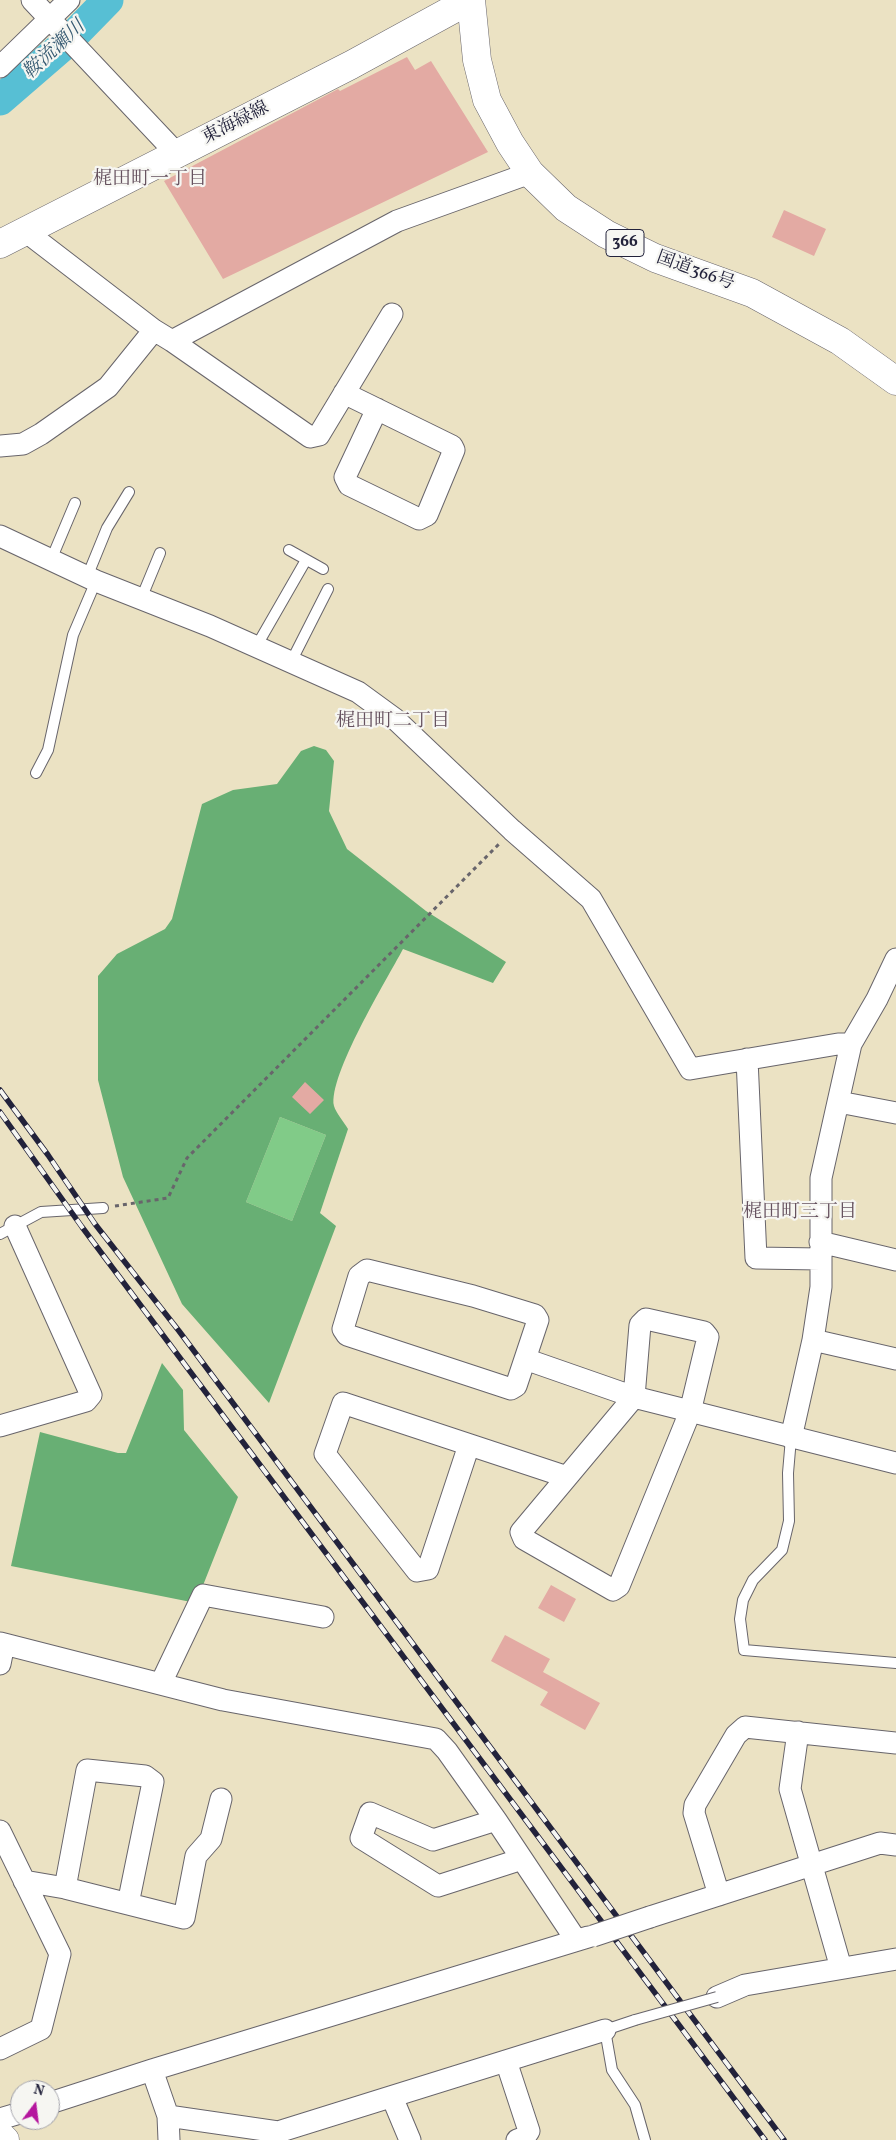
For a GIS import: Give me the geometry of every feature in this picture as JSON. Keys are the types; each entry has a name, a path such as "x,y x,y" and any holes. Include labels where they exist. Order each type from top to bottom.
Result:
{"main road":[{"name":"東海緑線","path":"0,244 177,154 471,0"},
{"name":"国道366号","path":"471,0 477,60 487,100 510,143 530,173 566,208 606,234 655,258 752,293 840,341 896,381"},
{"path":"0,2135 5,2140"}],"street":[{"path":"32,0 177,154"},
{"path":"61,30 69,0"},
{"path":"0,67 28,42 61,30"},
{"path":"172,341 396,221 530,173"},
{"path":"25,231 154,330 310,437 320,435 392,314"},
{"path":"0,446 23,444 108,387 154,330"},
{"path":"344,393 377,409 452,446 454,450 427,515 419,519 349,485 345,477 377,409"},
{"path":"0,536 92,579 256,647 358,692 395,719 512,830 592,899 690,1069 838,1044 851,1044"},
{"path":"791,1438 813,1340 821,1287 821,1178 851,1044 896,960"},
{"path":"746,1059 756,1258 820,1250 896,1260"},
{"path":"839,1102 896,1113"},
{"path":"0,1426 86,1401 91,1395 7,1230"},
{"path":"367,1270 473,1296 535,1316 538,1320 524,1359 516,1386 511,1389 347,1335 343,1329 360,1276 367,1270"},
{"path":"646,1319 704,1332 708,1337 690,1412 619,1586 613,1590 524,1539 520,1532 634,1397 640,1325 646,1319"},
{"path":"813,1340 896,1359"},
{"path":"524,1359 634,1397 896,1464"},
{"path":"469,1445 428,1569 417,1571 325,1454 343,1403 567,1477"},
{"path":"161,1683 204,1595 323,1617"},
{"path":"1,1650 161,1683 223,1700 436,1739 447,1751 522,1859 584,1938"},
{"path":"719,1895 694,1813 694,1806 736,1735 746,1727 896,1743"},
{"path":"798,1732 790,1789 841,1968"},
{"path":"65,1888 87,1770 145,1776 152,1782 128,1904"},
{"path":"24,1881 65,1888 184,1918 196,1856 211,1840 221,1799"},
{"path":"496,1820 433,1840 370,1813 361,1838 438,1886 522,1859"},
{"path":"0,1831 60,1954 42,2029 0,2050"},
{"path":"60,2100 584,1938 880,1843 896,1845"},
{"path":"717,1996 745,1985 896,1959"},
{"path":"168,2116 278,2132 605,2030"},
{"path":"506,2061 529,2131 525,2137 517,2140"},
{"path":"152,2070 168,2116 169,2140"},
{"path":"392,2097 410,2140"}],"lane":[{"path":"36,773 48,750 73,634 107,528 129,492"},
{"path":"51,560 75,503"},
{"path":"289,550 323,569"},
{"path":"141,599 160,553"},
{"path":"256,647 306,560"},
{"path":"291,662 328,589"},
{"path":"7,1230 41,1212 103,1208"},
{"path":"791,1438 788,1473 790,1521 782,1550 753,1580 743,1600 740,1619 744,1650 896,1663"},
{"path":"645,2140 635,2105 612,2070 605,2030 717,1996"}],"path":[{"path":"103,1208 168,1198 187,1158 512,830"}],"green space":[{"path":"314,746 326,750 334,761 329,811 347,849 426,911 506,962 493,983 403,949 360,1028 340,1073 335,1092 334,1106 348,1129 320,1213 336,1226 269,1403 182,1304 123,1177 98,1080 98,976 117,954 165,929 172,919 202,804 233,790 277,784 301,751","holes":["280,1117 326,1135 292,1221 246,1202"]},
{"path":"280,1117 326,1135 292,1221 246,1202"},
{"path":"162,1363 183,1390 184,1430 238,1497 196,1603 11,1566 40,1432 118,1453 126,1453"}],"building":[{"path":"407,57 415,70 431,61 488,152 223,279 164,181 338,89 340,91"},
{"path":"784,210 826,229 814,256 772,237"},
{"path":"305,1082 324,1100 310,1114 292,1097"},
{"path":"551,1585 576,1599 564,1622 538,1608"},
{"path":"505,1635 550,1659 543,1672 600,1703 585,1730 540,1705 548,1692 491,1661"}],"waterway":[{"name":"鞍流瀬川","path":"0,100 66,43 108,0"}],"railway":[{"path":"0,1090 48,1155 95,1224 179,1331 784,2140"},
{"path":"0,1112 82,1227 765,2140"}],"district":[{"name":"梶田町一丁目","path":"150,181"},
{"name":"梶田町二丁目","path":"393,723"},
{"name":"梶田町三丁目","path":"800,1214"}]}
